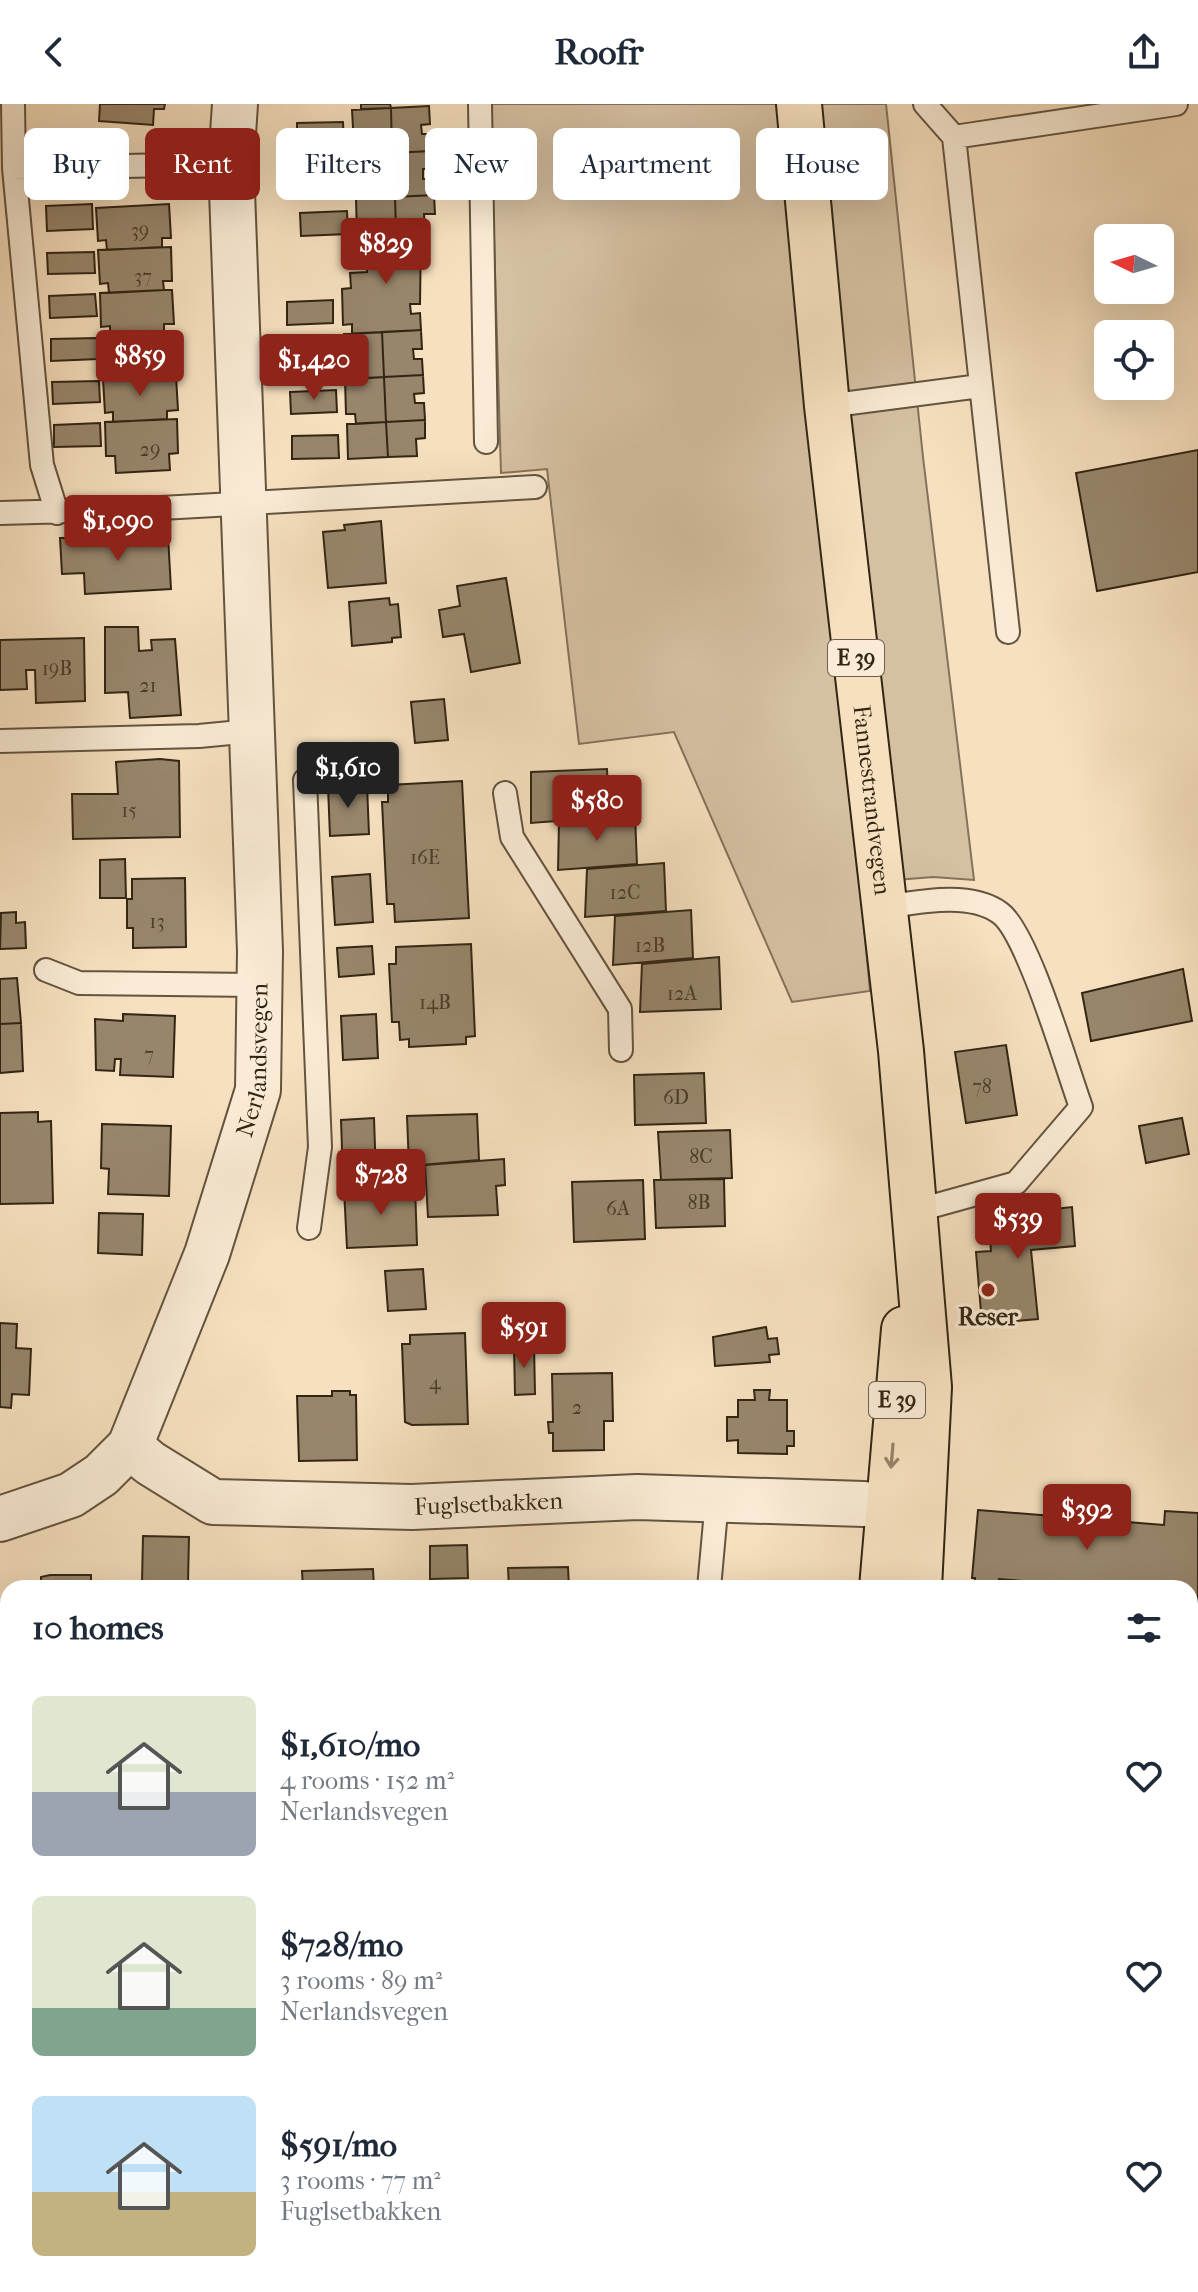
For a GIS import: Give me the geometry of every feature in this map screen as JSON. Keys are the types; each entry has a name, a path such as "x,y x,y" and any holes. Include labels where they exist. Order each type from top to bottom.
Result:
{"highway":[{"name":"Fannestrandvegen","path":"799,104 827,406 885,907 915,1211 929,1387 919,1580"},
{"name":"Fannestrandvegen","path":"883,1580 915,1211"}],"street":[{"name":"Nerlandsvegen","path":"233,128 235,104"},
{"name":"Nerlandsvegen","path":"0,1519 71,1495 101,1475 130,1446 207,1254 258,1090 260,985 232,200"},
{"name":"Fuglsetbakken","path":"130,1446 150,1463 213,1502 412,1507 637,1497 864,1504"}],"lane":[{"path":"13,104 14,168 42,465 57,513"},
{"path":"480,104 486,442"},
{"path":"925,104 954,137 1008,632"},
{"path":"954,137 1176,104"},
{"path":"14,168 145,166"},
{"path":"827,406 980,386"},
{"path":"0,513 57,513 535,487"},
{"path":"0,741 199,736 251,731"},
{"path":"305,780 320,1147 309,1228"},
{"path":"505,793 512,837 620,1009 621,1050"},
{"path":"885,907 936,900 982,904 1002,914 1036,981 1081,1107 1016,1183 915,1211"},
{"path":"46,970 79,983 260,985"},
{"path":"710,1580 717,1500"}],"shaded area":[{"path":"490,104 886,104 923,457 974,880 933,877 860,883 870,991 792,1002 674,732 579,744 547,469 501,473 493,200 537,200 537,128 491,128"}],"building":[{"path":"100,104 165,104 164,109 154,109 153,125 99,121"},
{"path":"361,104 390,104 391,108 361,109"},
{"path":"429,106 430,124 421,125 422,134 425,134 425,151 409,152 409,128 391,128 391,108"},
{"path":"391,108 391,128 353,128 352,110"},
{"path":"343,122 343,128 297,128 297,123"},
{"path":"425,151 425,195 409,196 409,152"},
{"path":"425,195 425,200 434,200 435,214 424,214 425,231 396,233 395,200 409,200 409,196"},
{"path":"356,200 395,200 396,233 357,234"},
{"path":"92,204 93,229 47,231 46,206"},
{"path":"169,204 171,238 162,238 162,247 107,250 106,240 98,241 96,208"},
{"path":"347,211 348,234 301,236 300,213"},
{"path":"421,231 420,304 410,304 411,314 420,313 421,330 352,334 352,324 343,325 342,289 351,288 350,273 367,272 365,234"},
{"path":"171,247 172,281 163,281 164,290 109,293 108,283 100,284 98,250"},
{"path":"94,252 95,273 48,274 47,253"},
{"path":"172,290 174,324 164,324 164,333 110,336 110,326 101,327 100,293"},
{"path":"95,294 97,316 50,318 49,296"},
{"path":"333,300 333,323 287,325 287,302"},
{"path":"421,330 422,349 413,349 414,359 422,359 423,375 384,377 382,332"},
{"path":"382,332 384,377 354,379 354,369 346,369 344,334"},
{"path":"174,333 176,367 167,368 167,376 112,378 112,370 103,370 101,336"},
{"path":"97,338 98,359 51,361 51,339"},
{"path":"334,345 336,368 289,370 288,348"},
{"path":"423,375 424,393 414,394 415,403 424,403 425,420 386,422 384,377"},
{"path":"176,376 178,410 167,411 167,419 113,422 113,412 105,413 103,379"},
{"path":"384,377 386,422 356,424 355,414 346,414 345,379"},
{"path":"99,381 100,402 53,404 52,382"},
{"path":"336,390 337,412 291,414 290,392"},
{"path":"177,419 178,453 169,454 170,470 116,473 115,456 106,456 105,422"},
{"path":"425,420 425,438 416,439 417,456 388,457 386,422"},
{"path":"386,422 388,457 348,459 347,424"},
{"path":"100,423 101,446 54,447 54,425"},
{"path":"338,435 339,458 292,459 292,436"},
{"path":"1198,450 1198,572 1097,591 1076,473"},
{"path":"381,521 386,583 328,588 323,532 345,530 344,525"},
{"path":"168,536 171,589 85,594 84,573 62,574 60,538"},
{"path":"506,578 520,663 471,672 464,634 443,637 439,610 460,606 457,586"},
{"path":"389,598 390,605 398,604 401,637 392,638 392,642 352,646 349,602"},
{"path":"105,627 138,627 139,651 152,650 151,640 175,639 181,715 130,718 128,692 105,693"},
{"path":"84,638 85,701 36,703 35,670 26,670 27,689 0,690 0,640"},
{"path":"444,699 448,740 415,743 411,702"},
{"path":"179,761 180,837 73,839 72,794 118,794 116,762"},
{"path":"607,769 609,817 531,823 531,772"},
{"path":"462,781 469,918 395,922 394,904 387,904 382,802 388,802 388,785"},
{"path":"367,785 369,834 330,836 328,787"},
{"path":"635,816 637,864 558,870 559,822"},
{"path":"125,859 126,898 100,898 100,860"},
{"path":"664,863 666,911 585,917 587,869"},
{"path":"370,874 373,922 335,925 332,877"},
{"path":"185,878 186,947 133,948 133,928 127,928 127,899 132,899 132,879"},
{"path":"691,910 693,958 613,965 615,916"},
{"path":"16,912 16,923 25,922 26,948 0,949 1,913"},
{"path":"471,944 475,1036 466,1037 466,1044 409,1047 409,1039 400,1040 399,1022 392,1022 389,964 396,964 396,947"},
{"path":"372,946 374,974 339,977 337,948"},
{"path":"719,957 721,1009 640,1012 642,964"},
{"path":"1183,969 1192,1021 1091,1041 1082,993"},
{"path":"17,978 21,1023 0,1024 0,979"},
{"path":"123,1014 175,1016 173,1077 120,1075 121,1059 115,1059 114,1071 96,1070 95,1019 123,1021"},
{"path":"376,1014 378,1058 343,1060 341,1016"},
{"path":"21,1023 23,1071 0,1073 0,1024"},
{"path":"1006,1045 1017,1115 966,1123 955,1052"},
{"path":"704,1073 706,1123 635,1125 634,1075"},
{"path":"38,1112 38,1122 51,1121 53,1203 0,1204 0,1113"},
{"path":"477,1114 479,1160 409,1166 407,1116"},
{"path":"374,1118 376,1177 343,1178 341,1120"},
{"path":"1182,1118 1189,1154 1146,1163 1139,1126"},
{"path":"102,1124 171,1126 169,1196 108,1194 109,1169 101,1168"},
{"path":"730,1130 732,1178 661,1180 658,1132"},
{"path":"504,1159 505,1185 496,1186 498,1215 428,1217 425,1165"},
{"path":"724,1179 725,1226 656,1228 654,1180"},
{"path":"643,1180 645,1239 574,1242 572,1182"},
{"path":"415,1186 417,1245 347,1248 344,1189"},
{"path":"1072,1207 1075,1246 1031,1250 1038,1319 982,1324 976,1252 991,1251 988,1216"},
{"path":"99,1213 143,1214 142,1255 98,1253"},
{"path":"423,1269 426,1309 388,1311 385,1271"},
{"path":"0,1323 17,1324 16,1348 31,1349 29,1395 12,1394 11,1408 0,1407"},
{"path":"766,1327 768,1339 777,1338 779,1354 769,1355 770,1362 715,1366 713,1337"},
{"path":"465,1333 468,1424 412,1425 405,1422 402,1344 410,1344 410,1335"},
{"path":"534,1345 535,1394 515,1395 514,1346"},
{"path":"612,1373 613,1421 604,1421 604,1450 553,1451 553,1433 549,1433 548,1422 553,1422 552,1374"},
{"path":"754,1390 770,1390 769,1400 787,1400 787,1431 794,1431 794,1446 787,1446 787,1454 738,1453 738,1440 727,1441 727,1417 738,1417 738,1400 755,1400"},
{"path":"332,1391 350,1391 350,1395 356,1395 357,1460 299,1461 297,1396 332,1396"},
{"path":"978,1510 1164,1525 1165,1511 1198,1513 1198,1580 972,1578"},
{"path":"143,1536 189,1537 188,1580 142,1580"},
{"path":"467,1545 468,1578 430,1579 430,1546"},
{"path":"568,1567 569,1580 509,1580 508,1568"},
{"path":"373,1569 374,1580 303,1580 302,1571"},
{"path":"91,1575 91,1580 41,1580 41,1577"}],"place":[{"name":"Reser","path":"988,1290"}]}
